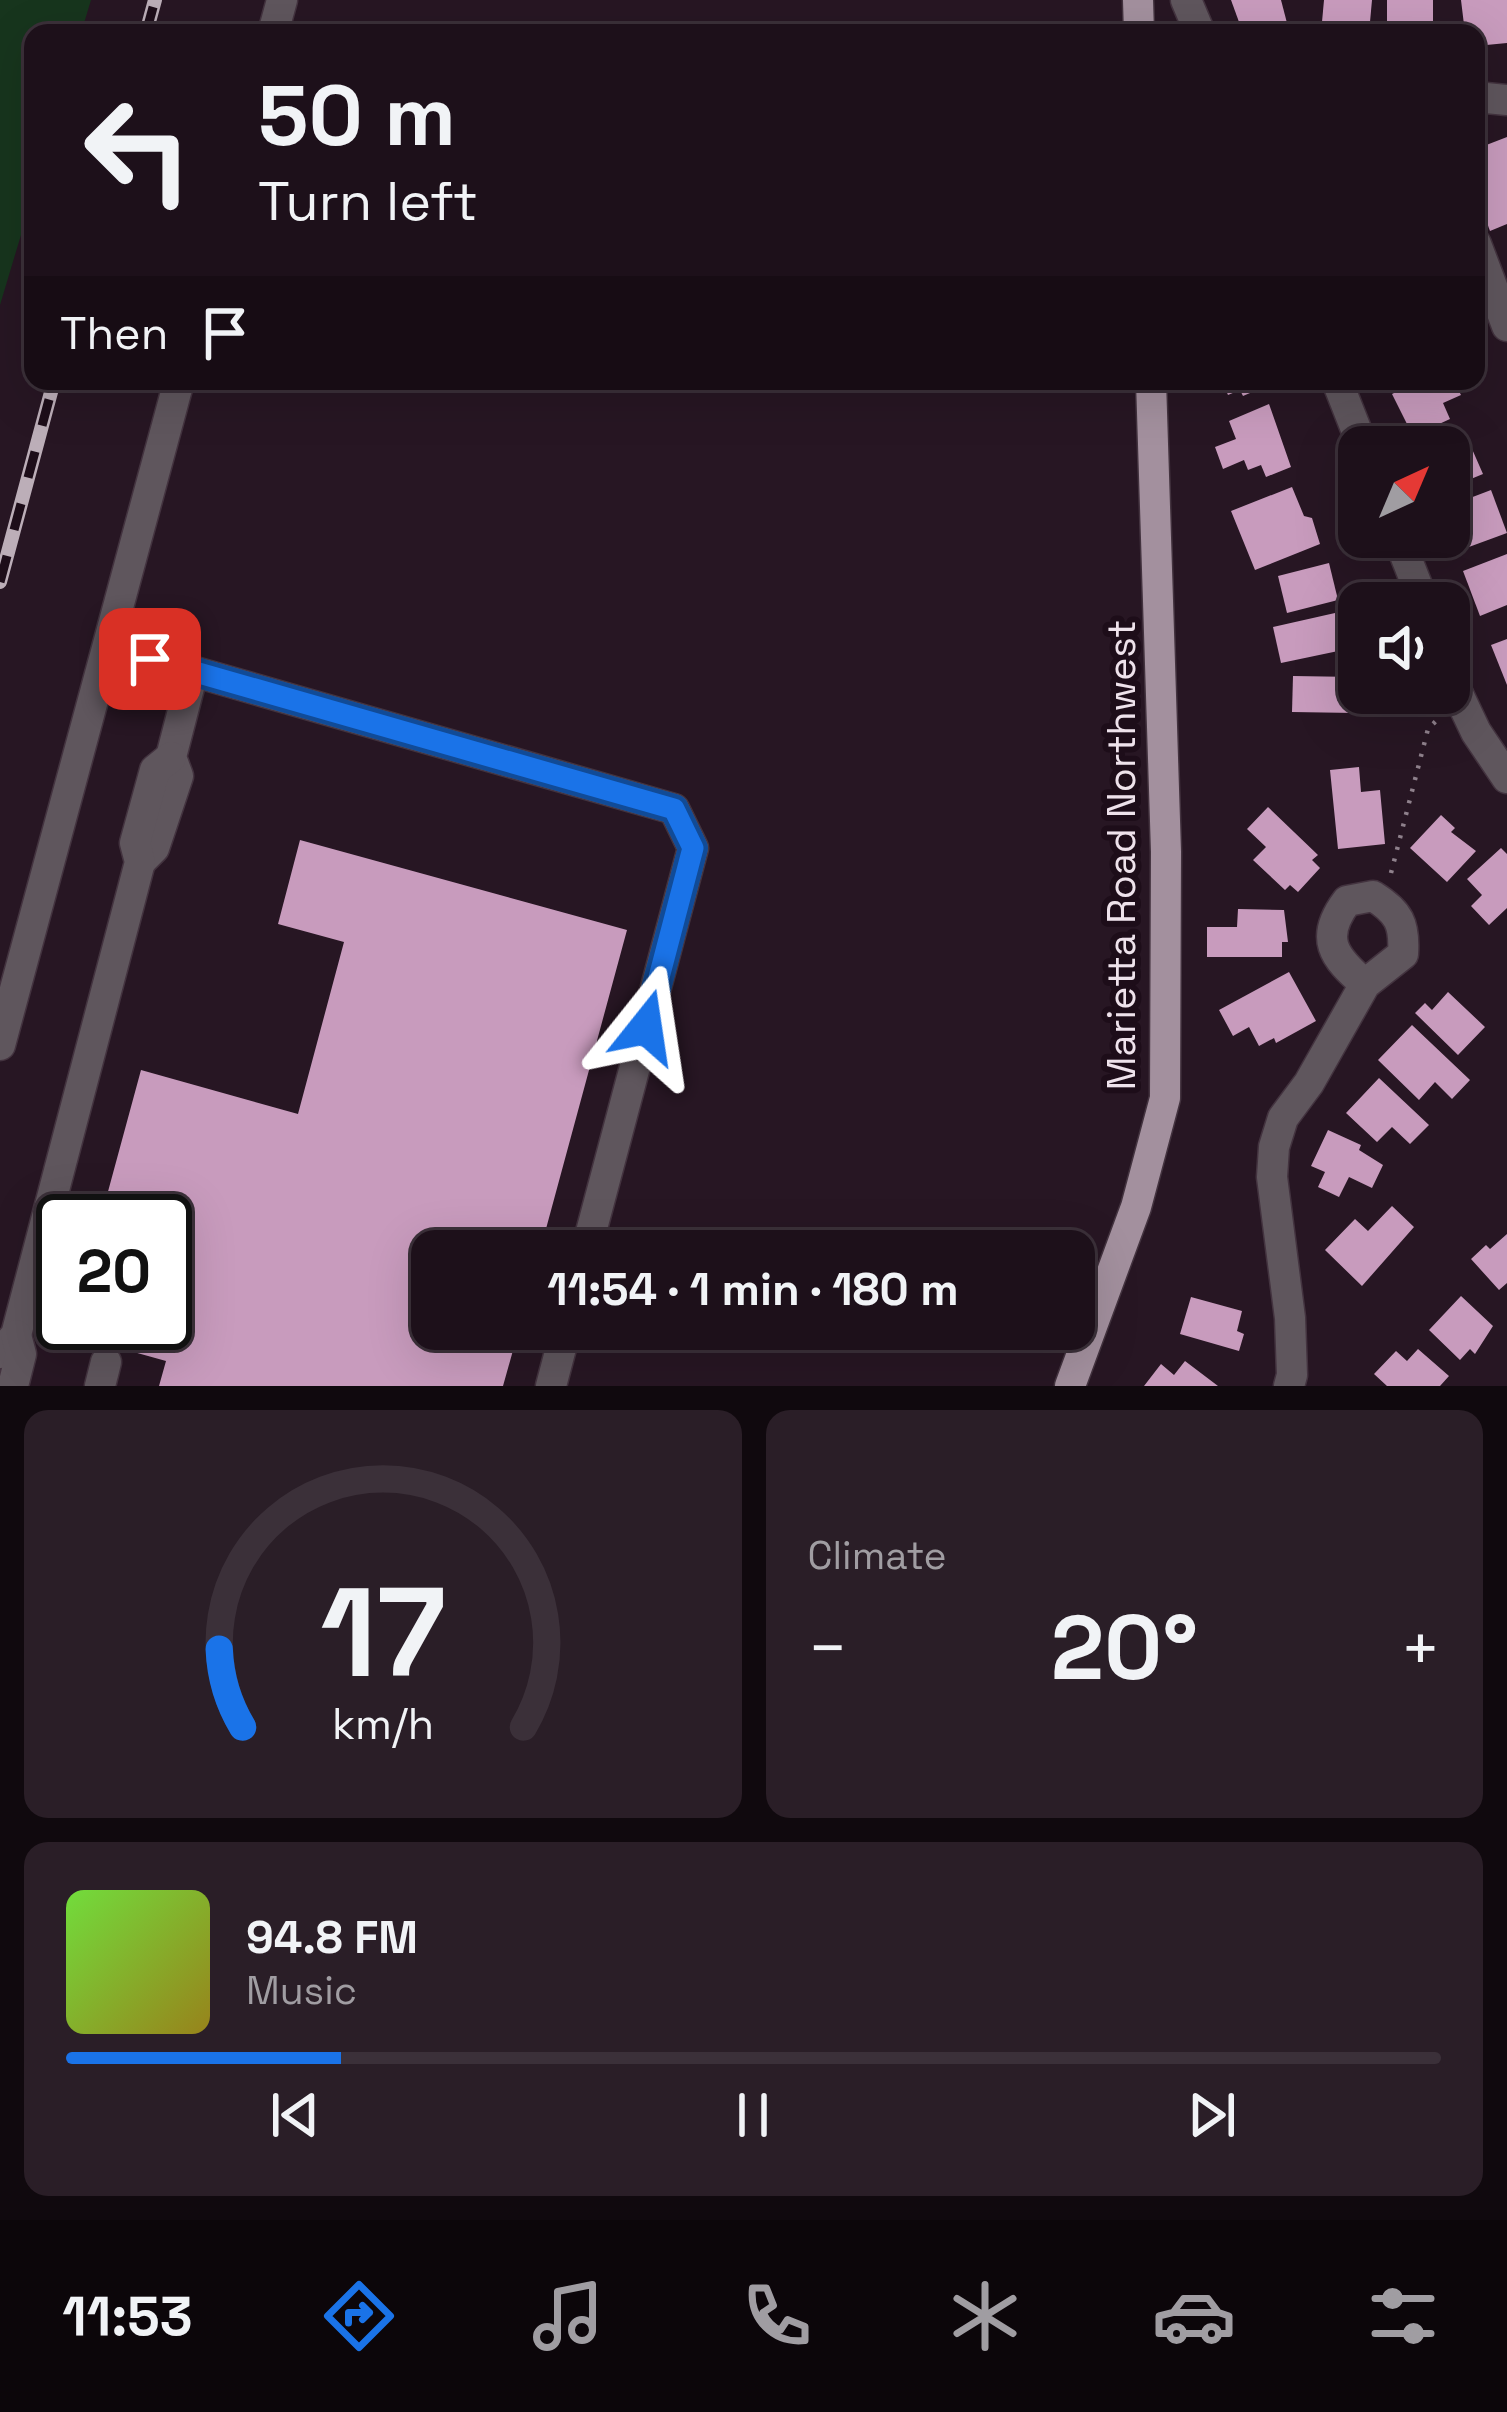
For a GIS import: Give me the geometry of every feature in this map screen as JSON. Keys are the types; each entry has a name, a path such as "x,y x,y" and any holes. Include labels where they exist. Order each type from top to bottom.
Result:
{"main road":[{"name":"Marietta Road Northwest","path":"1070,1386 1136,1207 1165,1098 1166,852 1151,390"}],"street":[{"path":"1485,268 1507,326"},
{"path":"0,1045 177,390"},
{"path":"1341,390 1355,426"},
{"path":"107,647 674,809 693,848 592,1230"},
{"path":"13,1386 21,1354 8,1344 140,862 154,848 178,776 171,757 193,672"},
{"path":"1470,713 1507,778"},
{"path":"1289,1386 1290,1318 1272,1177 1274,1147 1283,1118 1365,984 1403,954 1404,933 1397,911 1373,896 1347,901 1331,923 1332,945 1346,968 1365,984"},
{"path":"551,1386 560,1350"}],"path":[{"path":"1382,901 1428,729 1438,714"}],"green space":[{"path":"0,0 91,0 84,24 24,24 24,225 0,305"}],"building":[{"path":"1231,0 1281,0 1287,23 1240,24"},
{"path":"1324,0 1372,0 1370,24 1322,24"},
{"path":"1387,0 1433,0 1433,24 1387,24"},
{"path":"1461,0 1507,0 1507,43 1485,45 1485,24 1464,24"},
{"path":"1507,137 1507,224 1490,231 1485,217 1485,146"},
{"path":"1458,390 1461,395 1443,403 1450,419 1435,426 1408,426 1392,394"},
{"path":"1269,404 1291,467 1266,477 1261,465 1248,470 1244,460 1223,469 1215,447 1236,439 1229,421"},
{"path":"1470,444 1483,474 1470,479"},
{"path":"1292,487 1304,516 1312,518 1320,544 1255,570 1231,511"},
{"path":"1491,490 1507,533 1470,547 1470,498"},
{"path":"1507,554 1507,605 1480,616 1463,571"},
{"path":"1329,563 1338,600 1287,613 1278,576"},
{"path":"1335,613 1338,651 1281,663 1273,627"},
{"path":"1507,639 1507,685 1491,645"},
{"path":"1293,676 1338,677 1338,713 1292,712"},
{"path":"1359,767 1361,792 1380,790 1385,844 1338,849 1330,770"},
{"path":"1268,807 1318,855 1312,860 1320,868 1298,892 1290,885 1285,890 1253,860 1266,847 1247,829"},
{"path":"1441,815 1455,828 1451,832 1476,851 1447,882 1410,848"},
{"path":"300,840 627,930 546,1230 411,1230 411,1350 513,1350 503,1386 159,1386 166,1361 126,1350 192,1350 192,1194 107,1194 141,1070 298,1114 344,942 278,924"},
{"path":"1501,848 1507,854 1507,908 1489,925 1471,906 1482,895 1467,879"},
{"path":"1238,909 1284,910 1288,942 1282,942 1282,957 1207,957 1207,927 1237,927"},
{"path":"1289,972 1316,1021 1276,1043 1274,1038 1259,1046 1249,1027 1233,1036 1219,1010"},
{"path":"1448,992 1485,1027 1458,1055 1415,1013 1425,1003 1432,1010"},
{"path":"1412,1025 1470,1080 1452,1099 1435,1082 1419,1100 1378,1060"},
{"path":"1379,1078 1429,1125 1410,1144 1392,1127 1377,1142 1346,1113"},
{"path":"1328,1130 1361,1145 1359,1150 1383,1165 1372,1188 1349,1177 1339,1197 1318,1187 1325,1172 1311,1166"},
{"path":"1392,1206 1414,1227 1362,1286 1325,1250 1355,1219 1368,1231"},
{"path":"1507,1234 1507,1283 1499,1290 1471,1259"},
{"path":"1461,1296 1493,1326 1475,1354 1470,1349 1460,1360 1429,1330"},
{"path":"1191,1297 1242,1311 1237,1331 1244,1334 1239,1351 1180,1334"},
{"path":"1418,1349 1449,1376 1440,1386 1387,1386 1374,1374 1396,1351 1407,1361"},
{"path":"1185,1361 1218,1386 1144,1386 1161,1364 1174,1375"}],"railway":[{"path":"148,24 155,0"},
{"path":"0,582 52,390"}],"route":[{"path":"150,659 674,809 693,848 646,1027"}]}
